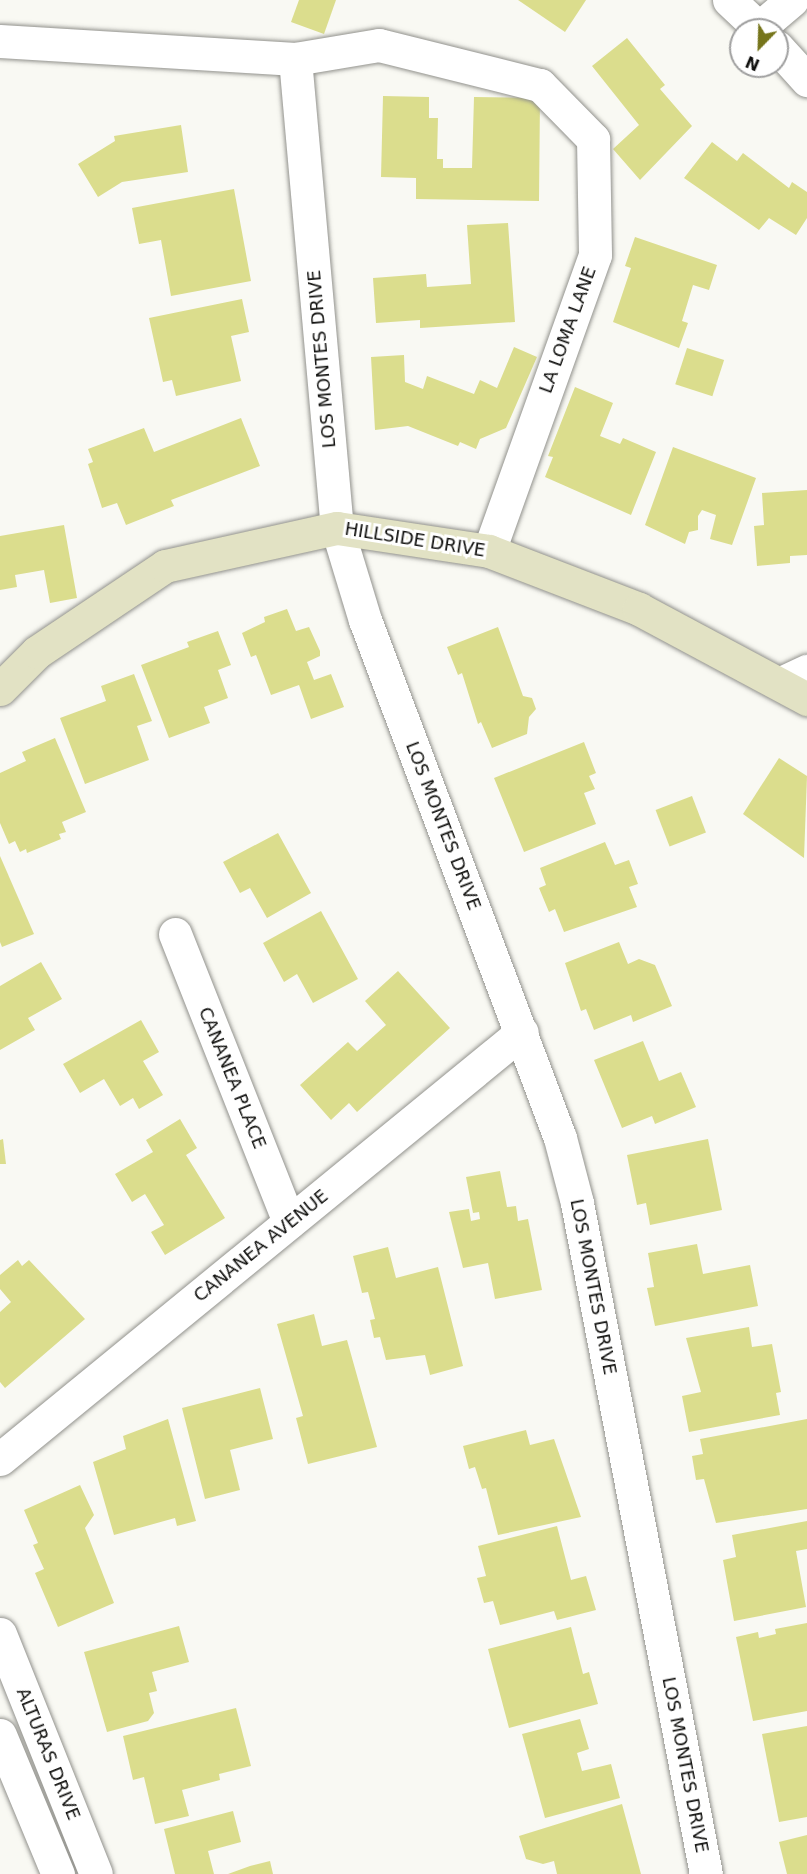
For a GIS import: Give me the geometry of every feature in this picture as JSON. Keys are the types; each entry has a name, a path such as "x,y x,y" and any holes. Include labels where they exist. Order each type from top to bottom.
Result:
{"main road":[{"name":"HILLSIDE DRIVE","path":"0,689 38,652 165,566 338,528 489,551 639,609 798,684"}],"street":[{"path":"729,0 748,18"},
{"path":"779,18 792,0"},
{"path":"0,41 295,59"},
{"name":"LA LOMA LANE","path":"295,59 379,45 540,86 592,139 595,255 489,551"},
{"name":"LOS MONTES DRIVE","path":"295,59 338,528 364,620 522,1032 560,1138 577,1203 706,1874"},
{"path":"789,60 807,80"},
{"name":"CANANEA PLACE","path":"175,934 290,1222"},
{"name":"CANANEA AVENUE","path":"0,1459 522,1032"},
{"name":"ALTURAS DRIVE","path":"0,1634 96,1874"},
{"name":"ALTURAS DRIVE","path":"0,1734 58,1874"}],"building":[{"path":"299,0 336,0 324,34 291,22"},
{"path":"518,0 586,0 565,32"},
{"path":"627,38 665,85 660,89 692,126 640,180 613,149 639,125 592,66"},
{"path":"383,96 429,97 429,118 438,118 437,159 443,159 443,168 472,168 474,97 540,98 539,201 416,199 416,178 381,177"},
{"path":"181,125 188,172 122,182 98,197 78,164 115,141 114,136"},
{"path":"712,142 737,161 743,153 789,188 792,182 807,192 807,218 796,235 769,218 759,230 684,178"},
{"path":"234,189 251,281 171,296 161,240 139,244 132,208"},
{"path":"508,223 515,322 420,328 420,320 376,323 373,278 426,274 427,287 471,284 467,225"},
{"path":"635,237 717,265 709,290 693,285 682,321 688,323 679,348 613,322 631,268 625,266"},
{"path":"242,299 249,332 231,336 241,381 176,396 172,380 163,382 149,318"},
{"path":"514,347 537,357 506,428 480,439 476,449 460,442 458,446 408,426 375,430 371,357 404,355 405,382 423,389 427,376 474,394 480,380 497,388"},
{"path":"687,348 724,360 712,396 675,384"},
{"path":"575,387 613,403 600,436 620,444 623,438 656,452 631,515 545,477 553,457 548,456"},
{"path":"241,418 260,466 171,500 174,506 126,525 117,503 102,508 88,464 93,462 88,449 144,428 154,452"},
{"path":"673,447 756,478 732,545 710,539 716,515 702,510 698,516 698,530 689,532 685,544 645,525"},
{"path":"807,490 807,555 790,556 790,563 757,566 754,526 764,525 762,493"},
{"path":"64,525 77,598 50,603 44,570 15,575 17,587 0,590 0,536"},
{"path":"287,609 296,631 309,627 320,651 320,656 307,662 314,680 331,674 344,707 311,719 299,685 271,695 256,655 251,657 242,633 265,622 264,617"},
{"path":"498,627 523,696 532,698 536,709 529,717 527,734 492,748 481,722 478,724 462,673 458,675 447,647"},
{"path":"218,631 231,665 218,670 228,698 204,707 210,723 169,738 141,665 189,647 187,642"},
{"path":"134,674 152,721 137,726 149,760 85,784 60,718 106,701 101,686"},
{"path":"55,738 86,812 62,822 66,832 59,834 61,839 27,853 26,849 20,852 15,841 9,844 0,823 0,773 26,761 22,752"},
{"path":"584,742 596,773 589,776 595,789 584,793 596,824 524,852 494,778"},
{"path":"779,758 807,776 804,858 743,814"},
{"path":"692,796 706,832 670,846 656,810"},
{"path":"278,833 311,893 267,918 250,888 240,893 223,862"},
{"path":"605,842 615,865 629,860 638,884 629,887 637,907 564,932 555,909 549,912 539,888 546,885 540,868"},
{"path":"0,856 34,934 2,947 0,942"},
{"path":"321,911 358,979 313,1003 297,974 284,982 263,943"},
{"path":"619,942 628,964 639,959 655,965 672,1006 633,1022 631,1015 594,1030 586,1009 581,1011 565,963"},
{"path":"41,962 62,999 28,1018 35,1030 0,1050 0,986"},
{"path":"398,971 450,1028 357,1112 349,1103 331,1120 300,1085 348,1042 357,1051 386,1025 365,1001"},
{"path":"141,1020 159,1052 143,1061 163,1095 139,1109 133,1098 120,1106 104,1079 80,1093 63,1064"},
{"path":"643,1041 659,1081 681,1072 696,1107 655,1124 652,1116 622,1128 594,1060"},
{"path":"180,1119 197,1148 186,1155 225,1218 165,1255 151,1232 164,1225 145,1194 132,1202 115,1174 153,1152 146,1140"},
{"path":"3,1139 6,1164 0,1164 0,1140"},
{"path":"708,1139 722,1210 650,1225 646,1203 637,1205 627,1155"},
{"path":"500,1171 507,1207 516,1206 518,1221 528,1219 542,1290 495,1299 488,1263 463,1268 449,1212 469,1209 471,1221 480,1219 479,1212 473,1213 466,1177"},
{"path":"697,1244 703,1274 750,1265 758,1306 655,1326 647,1288 654,1287 648,1253"},
{"path":"388,1247 396,1278 438,1267 463,1366 430,1375 425,1355 386,1360 380,1337 374,1338 370,1320 375,1319 368,1292 362,1293 353,1256"},
{"path":"18,1260 22,1266 29,1260 85,1319 5,1388 0,1382 0,1312 11,1302 0,1289 0,1275"},
{"path":"314,1314 322,1346 347,1340 377,1447 308,1464 296,1418 303,1416 277,1324"},
{"path":"749,1327 752,1347 772,1344 781,1392 776,1393 780,1415 689,1432 682,1396 701,1392 686,1338"},
{"path":"260,1388 273,1439 230,1450 240,1490 205,1499 182,1408"},
{"path":"168,1419 196,1521 177,1526 175,1518 114,1535 93,1462 126,1449 123,1436"},
{"path":"807,1419 807,1509 716,1523 704,1479 696,1480 692,1456 703,1454 700,1439"},
{"path":"526,1430 530,1445 554,1439 581,1517 498,1535 486,1488 482,1489 475,1467 469,1469 463,1446"},
{"path":"80,1485 94,1515 85,1528 114,1603 58,1627 35,1573 44,1569 33,1545 38,1543 24,1510"},
{"path":"807,1521 807,1549 796,1551 806,1607 734,1621 723,1560 736,1557 732,1535"},
{"path":"557,1526 571,1580 586,1576 596,1610 557,1620 554,1611 500,1625 493,1601 484,1603 477,1578 486,1576 478,1546"},
{"path":"807,1623 807,1711 753,1721 736,1637 758,1632 759,1638 776,1634 775,1629"},
{"path":"179,1626 189,1662 152,1672 157,1691 149,1693 154,1713 148,1721 107,1732 84,1652"},
{"path":"571,1627 583,1674 589,1672 598,1704 509,1728 488,1649"},
{"path":"236,1708 251,1766 219,1774 220,1780 182,1790 189,1816 155,1824 144,1777 133,1780 123,1736"},
{"path":"580,1719 589,1749 577,1753 582,1771 611,1764 620,1798 545,1818 522,1734"},
{"path":"807,1726 807,1817 779,1822 762,1734"},
{"path":"622,1804 641,1874 557,1874 554,1861 543,1864 526,1859 519,1836"},
{"path":"233,1811 241,1842 208,1851 214,1874 175,1874 164,1829"},
{"path":"807,1835 807,1874 787,1874 779,1842"},
{"path":"270,1861 273,1874 228,1874 250,1866"}]}
